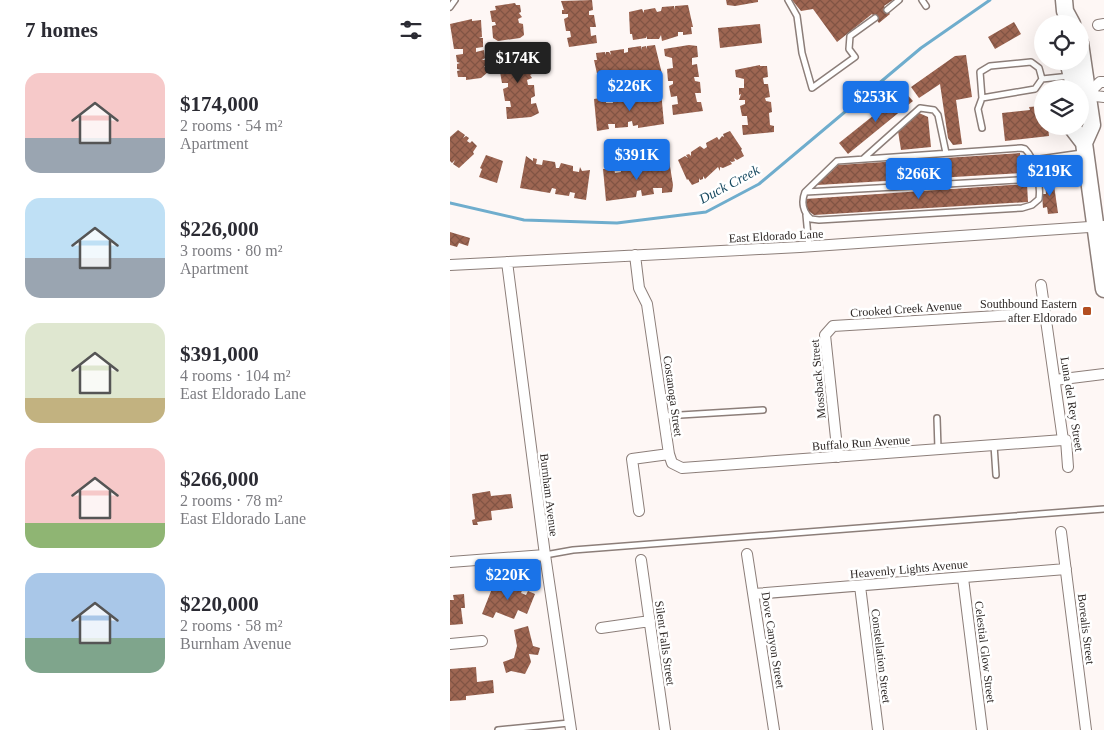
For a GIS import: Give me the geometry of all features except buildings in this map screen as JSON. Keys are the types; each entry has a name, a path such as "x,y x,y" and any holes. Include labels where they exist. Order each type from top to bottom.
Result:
{"main road":[{"path":"1089,118 1092,125 1089,134"},
{"path":"1076,135 1084,148 1100,227 1104,289"},
{"path":"1084,148 1089,135"}],"street":[{"path":"1089,82 1104,82"},
{"path":"1089,90 1104,97"},
{"name":"East Eldorado Lane","path":"450,265 809,247 1100,227"},
{"name":"Costanoga Street","path":"635,255 638,288 647,304 669,454 632,459 639,511"},
{"name":"Burnham Avenue","path":"507,262 544,555 570,726"},
{"name":"Luna del Rey Street","path":"1041,286 1063,440 1066,440 1068,467"},
{"name":"Crooked Creek Avenue","path":"829,329 833,326 1045,313"},
{"name":"Mossback Street","path":"829,329 825,335 838,457"},
{"path":"1055,380 1104,374"},
{"name":"Buffalo Run Avenue","path":"669,454 672,463 682,468 1063,440"},
{"name":"Borealis Street","path":"1061,532 1086,730"},
{"name":"Dove Canyon Street","path":"747,554 774,730"},
{"path":"450,562 544,555"},
{"name":"Silent Falls Street","path":"641,560 665,730"},
{"name":"Heavenly Lights Avenue","path":"754,594 1066,570"},
{"name":"Celestial Glow Street","path":"963,578 982,730"},
{"name":"Constellation Street","path":"860,586 878,730"},
{"path":"601,628 650,621"},
{"path":"450,644 482,641"}],"lane":[{"path":"450,7 456,0"},
{"path":"788,0 796,16 802,52 812,88 855,57 849,49 850,36 875,18"},
{"path":"886,10 899,0"},
{"path":"922,0 926,6"},
{"path":"982,128 978,108 982,98 980,72 990,66 1031,62 1039,68 1042,79"},
{"path":"1042,79 1057,80"},
{"path":"982,98 1035,89 1042,79"},
{"path":"864,158 914,111 920,108 934,110 938,115 946,153"},
{"path":"806,215 819,220 1022,208 1032,205 1039,199 1037,179 1030,154 1021,148 837,161 805,192 803,198 809,247"},
{"path":"1033,160 1084,148"},
{"path":"805,192 1037,179"},
{"path":"663,416 764,410"},
{"path":"938,418 938,449"},
{"path":"994,445 996,475"},
{"path":"544,555 573,550 1104,510"},
{"path":"498,730 570,726"}],"waterway":[{"name":"Duck Creek","path":"450,203 524,220 617,223 706,212 759,184 921,48 990,0"}],"place":[{"name":"Southbound Eastern after Eldorado","path":"1087,311"}]}
